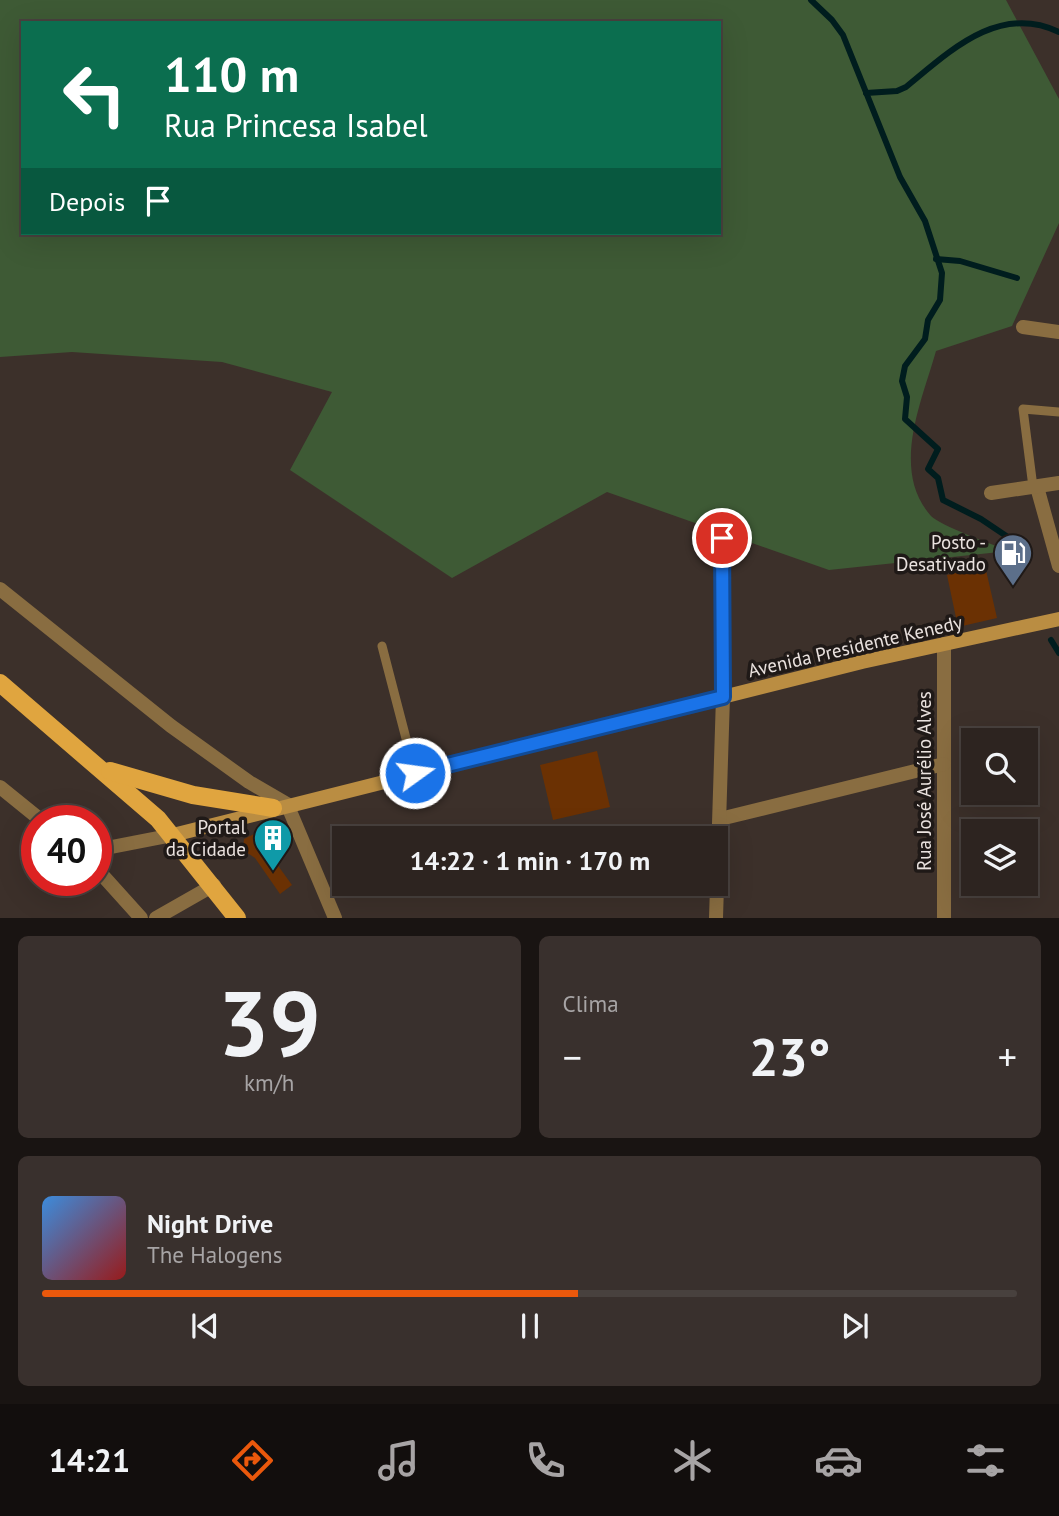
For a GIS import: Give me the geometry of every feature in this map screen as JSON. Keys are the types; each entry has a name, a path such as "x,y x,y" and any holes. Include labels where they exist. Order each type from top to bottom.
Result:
{"main road":[{"path":"0,683 102,768 173,835 237,918"},
{"path":"102,768 193,795 280,806"}],"street":[{"path":"1023,327 1059,332"},
{"path":"991,493 1059,483"},
{"path":"1035,487 1059,566"},
{"path":"720,826 723,697 722,538"},
{"path":"0,589 171,726 280,806 335,918"},
{"name":"Avenida Presidente Kenedy","path":"173,835 723,697 944,644 1058,620"},
{"name":"Rua José Aurélio Alves","path":"944,644 944,918"},
{"path":"720,819 944,764"},
{"path":"0,787 22,805"},
{"path":"112,847 173,835"},
{"path":"156,918 214,885"},
{"path":"112,886 141,918"},
{"path":"716,918 717,896"}],"lane":[{"path":"1035,487 1023,409 1059,412"},
{"path":"382,646 415,773"}],"green space":[{"path":"0,0 1006,0 1059,99 1059,223 1012,326 936,351 913,435 913,478 919,498 931,516 1009,551 829,570 607,492 452,578 290,470 332,392 222,362 72,352 0,357"}],"building":[{"path":"985,566 997,618 958,627 947,575"},
{"path":"597,751 610,807 553,820 540,765"},
{"name":"Portal da Cidade","path":"254,834 266,841 266,849 292,885 280,894 255,858 243,850 244,839"}],"waterway":[{"path":"811,0 843,35 900,177 925,221 942,273 940,300 928,320 925,339 905,366 902,381 907,397 905,419 938,449 928,469 938,478 943,500 981,519 1027,550"},
{"path":"866,93 897,91 906,87 958,46 996,27 1016,23 1037,25 1059,32"},
{"path":"936,259 960,261 1017,278"},
{"path":"1051,640 1059,653"}],"place":[{"name":"Posto - Desativado","path":"1013,587"},
{"name":"Portal da Cidade","path":"273,872"}],"route":[{"path":"415,773 723,697 722,538"}]}
